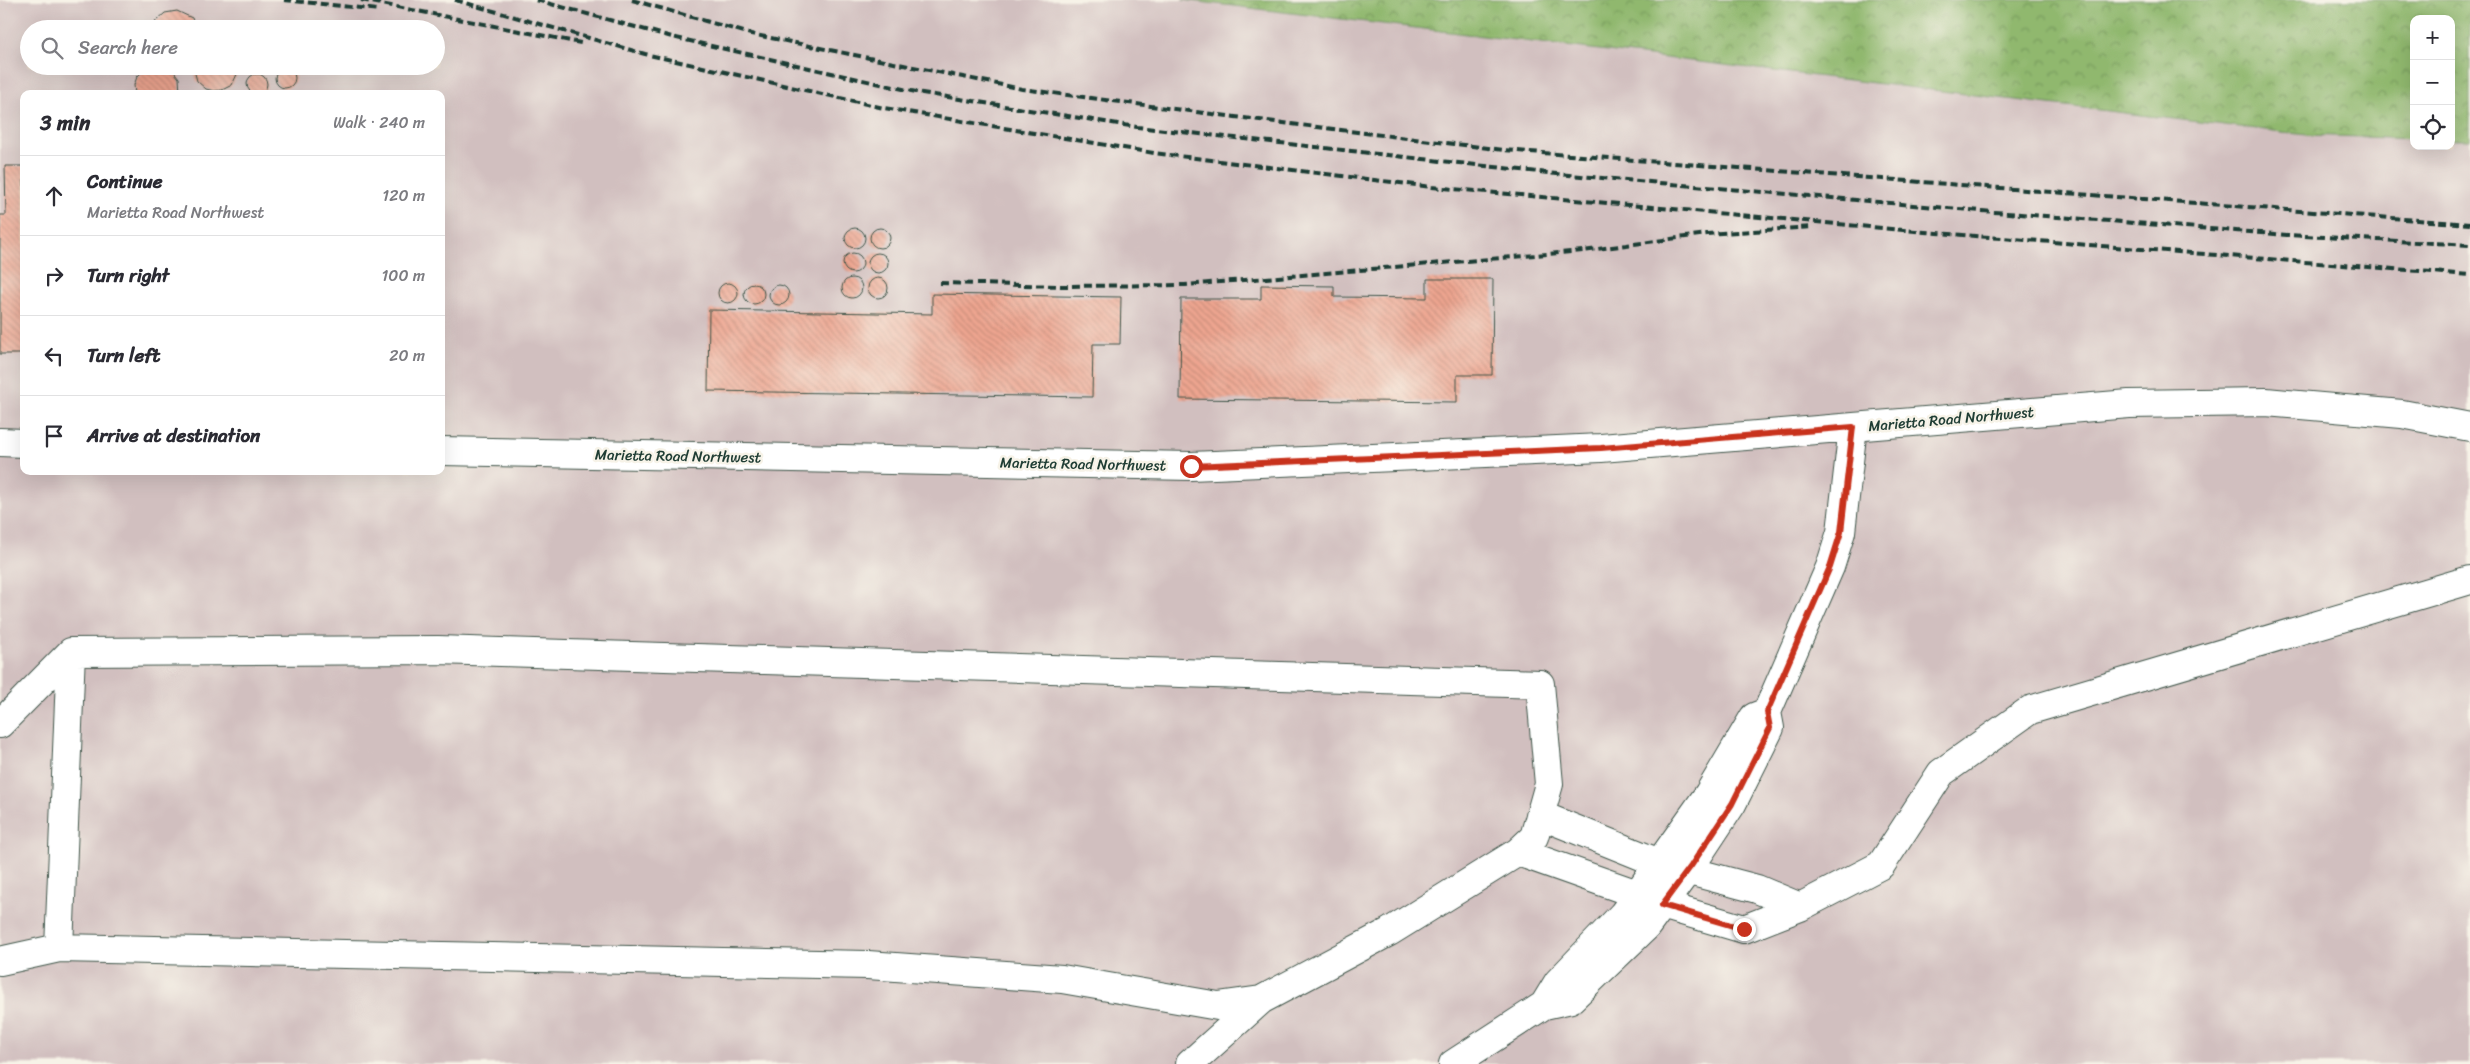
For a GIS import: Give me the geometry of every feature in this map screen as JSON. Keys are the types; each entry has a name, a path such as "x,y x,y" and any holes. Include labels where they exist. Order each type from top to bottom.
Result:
{"street":[{"name":"Marietta Road Northwest","path":"445,451 1191,466 1601,448 2129,404 2266,402 2402,414 2470,427"},
{"path":"1453,1064 1544,1005 1571,999 1646,927 1687,872 1732,804 1770,728 1767,712 1830,567 1841,532 1853,427"},
{"path":"0,442 20,443"},
{"path":"1518,852 1637,894 1662,905 1744,929 1800,907 1881,866 1941,773 2030,710 2470,580"},
{"path":"0,724 71,652 438,650 1540,684 1549,784 1534,837 1518,852 1388,932 1261,1000 1190,1064"},
{"path":"59,948 71,652"},
{"path":"1544,1005 1558,982 1623,914 1710,793 1754,717 1767,712"},
{"path":"1540,815 1659,863 1687,872 1757,889 1800,907"},
{"path":"0,961 59,948 868,965 1062,979 1218,1006 1261,1000"}],"shaded area":[{"path":"0,0 1183,0 2307,135 2410,139 2410,150 2455,150 2455,140 2470,140 2470,1064 0,1064"}],"green space":[{"path":"1183,0 2470,0 2470,140 2455,140 2455,15 2410,15 2410,139 2307,135"}],"building":[{"path":"177,11 193,20 157,20 165,13"},
{"path":"139,75 177,75 179,78 180,90 135,90"},
{"path":"195,75 237,75 232,85 222,90 206,89 197,81"},
{"path":"253,75 261,75 267,84 265,90 249,90 248,88 248,80"},
{"path":"276,75 294,75 294,82 289,87 281,87 276,82"},
{"path":"5,166 20,166 20,354 0,354 0,215 6,215"},
{"path":"855,228 862,231 865,238 862,245 855,248 848,245 845,238 848,231"},
{"path":"876,228 884,228 890,234 890,242 884,248 876,248 870,242 870,234"},
{"path":"853,253 860,256 863,263 860,270 853,273 846,270 843,263 846,256"},
{"path":"878,253 885,256 888,263 885,270 878,273 871,270 868,263 871,256"},
{"path":"848,278 856,278 862,284 862,292 856,298 848,298 842,292 842,284"},
{"path":"878,278 885,281 888,288 885,295 878,298 871,295 868,288 871,281"},
{"path":"1427,279 1493,279 1492,375 1457,375 1457,402 1180,399 1181,299 1261,299 1261,285 1334,286 1334,297 1427,298"},
{"path":"724,283 732,283 738,289 738,297 732,303 724,303 718,297 718,289"},
{"path":"754,284 761,287 764,294 761,301 754,304 747,301 744,294 747,287"},
{"path":"779,285 786,288 789,295 786,302 779,305 772,302 769,295 772,288"},
{"path":"932,294 1121,297 1120,344 1093,344 1092,397 708,391 709,310 932,314"}],"railway":[{"path":"284,0 379,10"},
{"path":"361,0 581,43"},
{"path":"455,0 645,54 884,108 1154,153 1432,187 1925,232 2470,275"},
{"path":"536,0 672,37 916,92 1137,127 1557,174 2287,235 2470,245"},
{"path":"632,0 751,34 1022,89 1504,150 2470,224"},
{"path":"940,283 1061,286 1185,285 1583,251 1707,234 1812,227"}],"route":[{"path":"1191,466 1601,448 1853,427 1848,484 1841,532 1830,567 1767,712 1770,728 1732,804 1691,866 1662,905 1744,929"}]}
